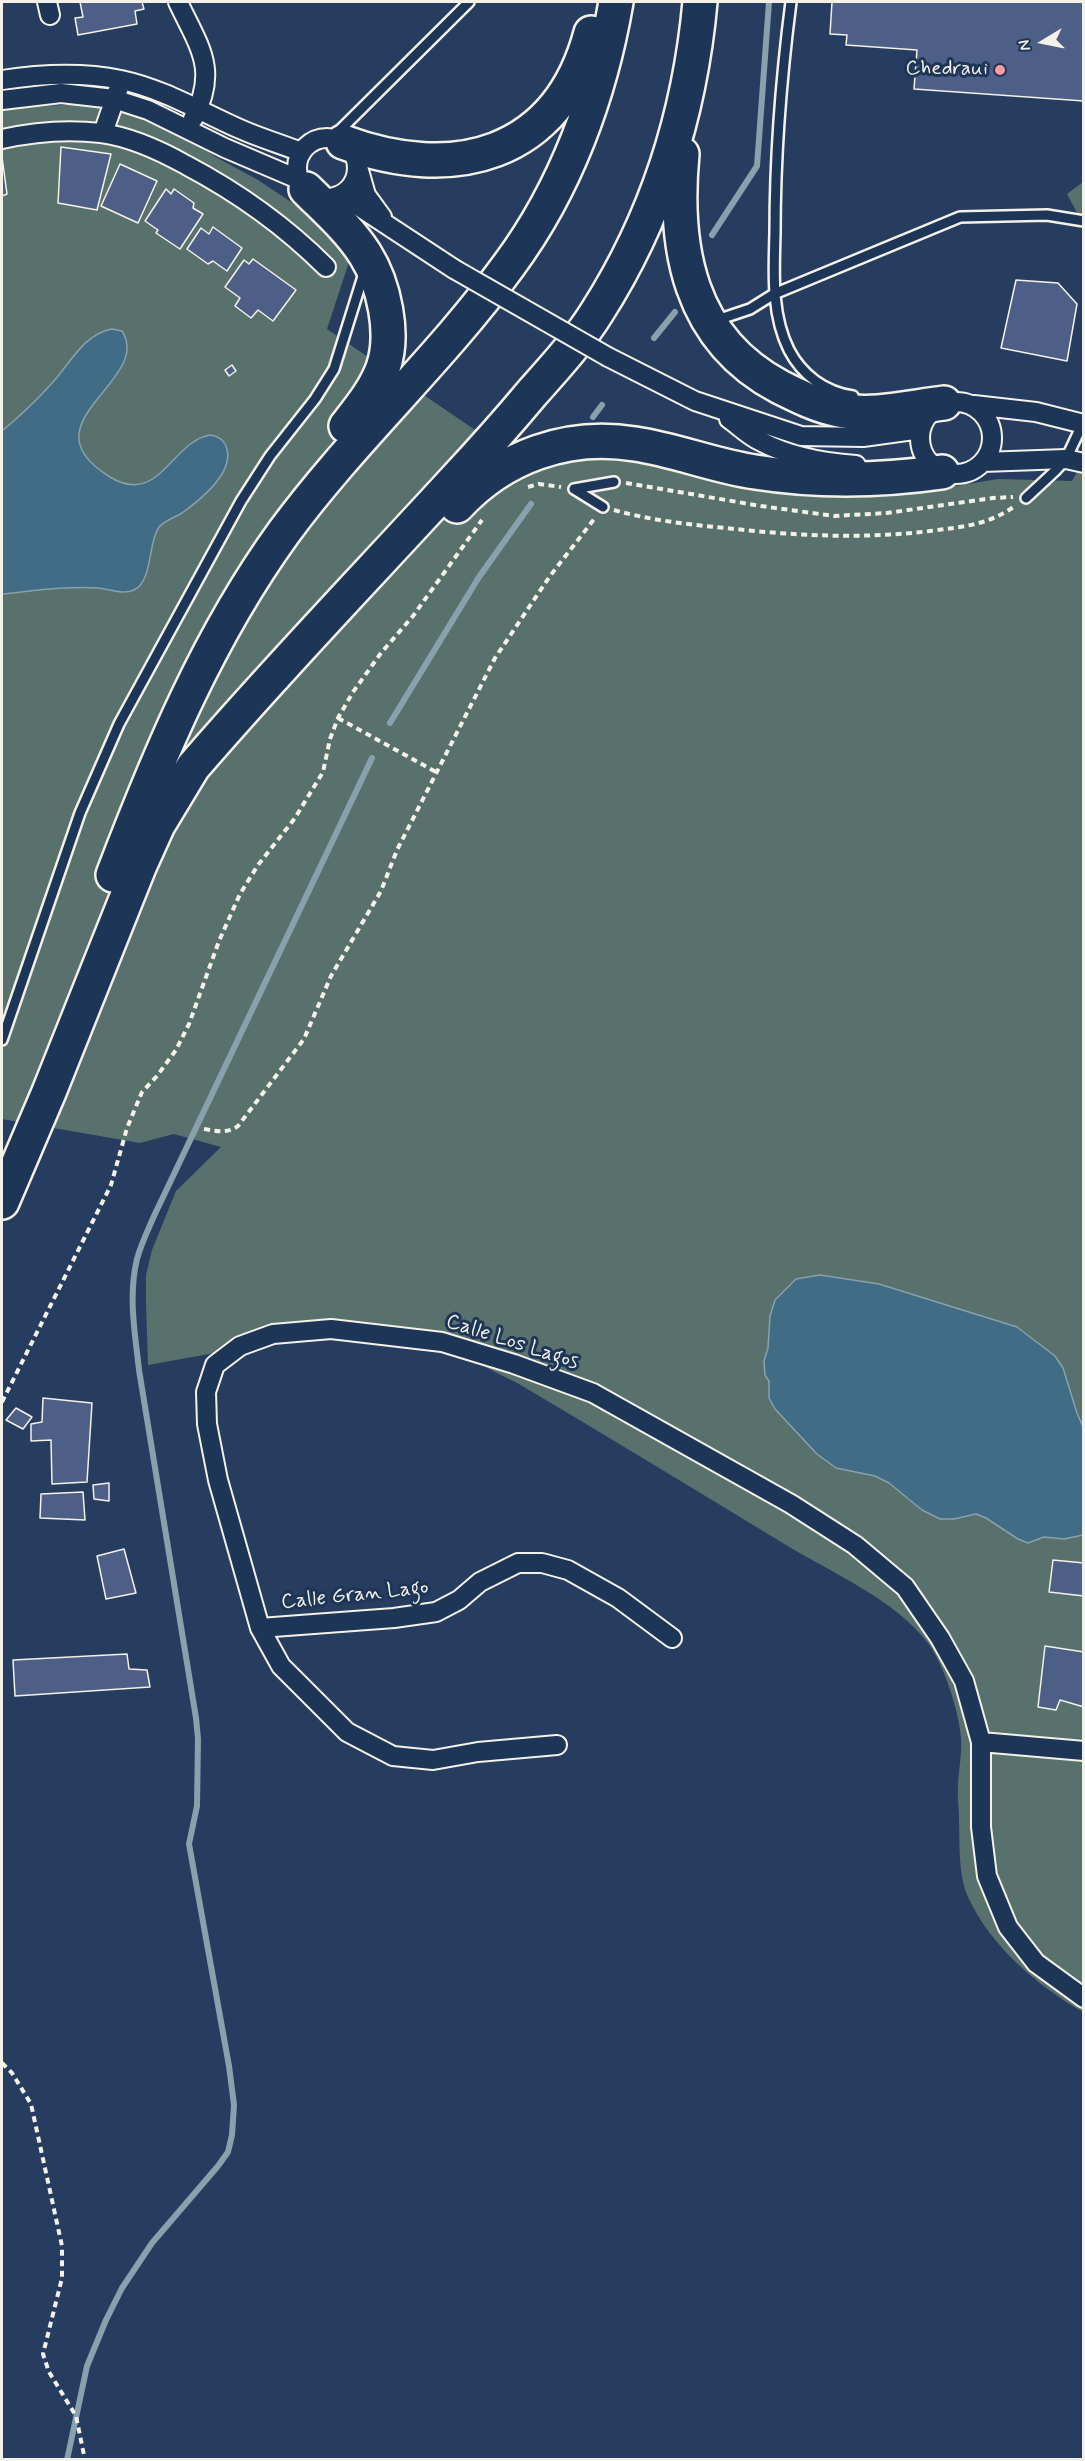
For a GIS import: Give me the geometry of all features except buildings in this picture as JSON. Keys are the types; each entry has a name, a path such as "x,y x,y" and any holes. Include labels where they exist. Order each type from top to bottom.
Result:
{"highway":[{"path":"343,146 391,157 436,161 478,155 517,139 548,115 573,81 586,51 597,2"},
{"path":"2,1202 49,1092 167,738 195,679 252,580 321,483 483,298 510,264 541,215 558,183 591,105 606,52 616,2"},
{"path":"700,2 679,185 680,222 689,276 697,300 709,321 735,355 764,379 811,401 839,410 860,412 939,411"},
{"path":"2,1163 102,931 158,825 193,767 476,458 557,364 597,312 648,214 669,163 689,86"},
{"path":"102,931 113,847 133,780 157,720 177,679 237,572 283,507 364,402 383,369 387,337 385,310 376,277 364,252 314,189"},
{"path":"102,931 182,812 223,758 461,501 507,465 528,455 558,446 616,442 656,448 730,468 798,478 855,480 907,477 934,465"}],"street":[{"path":"178,2 207,68 206,81 198,109 188,128"},
{"path":"2,80 28,75 65,75 122,80 150,88 241,129 301,152"},
{"path":"103,133 122,80"},
{"path":"2,100 61,93 114,99 148,110 314,189 349,200 454,269 650,380 716,410 801,436 863,437 939,411 1036,412 1083,423"},
{"path":"2,140 43,132 103,133 146,146 220,183 287,230 326,267"},
{"path":"321,138 343,146 357,171 354,182 347,191 314,189 297,170 301,152 311,142 321,138"},
{"path":"343,146 366,195 376,212 389,225"},
{"path":"716,410 760,441 816,459 877,466 934,465 964,474 983,462 989,453 992,432 989,421 939,411"},
{"path":"934,465 920,444 939,411"},
{"path":"983,462 1075,461"},
{"name":"Calle Los Lagos","path":"557,1745 478,1752 433,1760 393,1756 347,1732 281,1666 260,1628 218,1480 207,1424 206,1392 215,1365 240,1346 273,1334 331,1329 442,1342 514,1364 593,1394 791,1504 855,1545 905,1587 922,1610 964,1681 981,1742 981,1827 987,1876 1008,1927 1036,1963 1083,1998"},
{"name":"Calle Gran Lago","path":"260,1628 394,1618 435,1612 459,1600 480,1582 518,1563 542,1563 568,1570 618,1598 672,1638"},
{"path":"981,1742 1083,1751"}],"lane":[{"path":"343,146 469,2"},
{"path":"791,2 776,148 774,294 788,348 798,364 825,388 845,395 939,411"},
{"path":"709,321 723,319 750,309 774,294 960,217 1047,215 1083,221"},
{"path":"2,1040 57,874 97,771 119,724 241,501 270,456 315,399 334,369 362,284 364,252"},
{"path":"1026,498 1056,471 1075,461 1083,423"},
{"path":"574,489 614,482"},
{"path":"574,489 603,507"}],"path":[{"path":"518,490 539,483 574,489"},
{"path":"204,1128 225,1131 238,1126 304,1039 311,1018 331,976 381,891 397,850 495,658 550,576 603,507 688,525 851,537 896,535 973,525 997,518 1026,498"},
{"path":"2,1402 111,1185 131,1118 142,1092 176,1050 189,1024 219,940 240,894 258,865 295,818 323,772 330,739 338,718 381,653 413,616 487,514"},
{"path":"338,718 436,772"},
{"path":"2,2063 12,2073 31,2104 62,2246 62,2278 43,2354 49,2372 76,2416 85,2460"}],"green space":[{"path":"93,103 153,114 214,156 258,180 309,214 328,230 350,259 327,329 525,464 622,455 876,489 925,491 998,479 1072,481 1083,461 1083,2012 1049,1990 1003,1949 989,1932 968,1897 960,1859 958,1788 960,1727 950,1689 934,1652 914,1627 898,1613 862,1588 786,1545 553,1404 475,1362 424,1348 304,1337 148,1365 146,1275 152,1250 176,1191 221,1147 174,1134 140,1143 2,1119 2,109"},
{"path":"1083,182 1083,224 1067,194"}],"water":[{"path":"112,329 122,331 127,349 121,367 83,420 79,438 86,457 110,477 127,484 141,484 164,470 185,448 210,435 219,438 225,444 228,454 222,474 198,500 159,527 153,541 144,578 134,590 121,592 98,588 74,588 2,594 2,431 41,395 86,343 102,332"},
{"path":"820,1275 879,1284 1017,1327 1055,1356 1063,1368 1083,1427 1083,1535 1064,1539 1044,1537 1028,1543 976,1514 954,1519 940,1519 922,1510 889,1483 875,1476 836,1468 817,1454 775,1409 769,1398 769,1381 765,1375 764,1361 768,1348 770,1316 775,1300 796,1279"}],"waterway":[{"path":"712,235 757,166 769,2"},
{"path":"654,338 675,312"},
{"path":"593,417 602,405"},
{"path":"390,723 479,577 531,504"},
{"path":"67,2460 87,2366 106,2320 122,2288 152,2243 228,2152 232,2135 234,2105 189,1844 197,1806 196,1718 139,1370 133,1314 134,1273 140,1248 154,1216 372,758"}],"place":[{"name":"Chedraui","path":"1000,70"}]}
